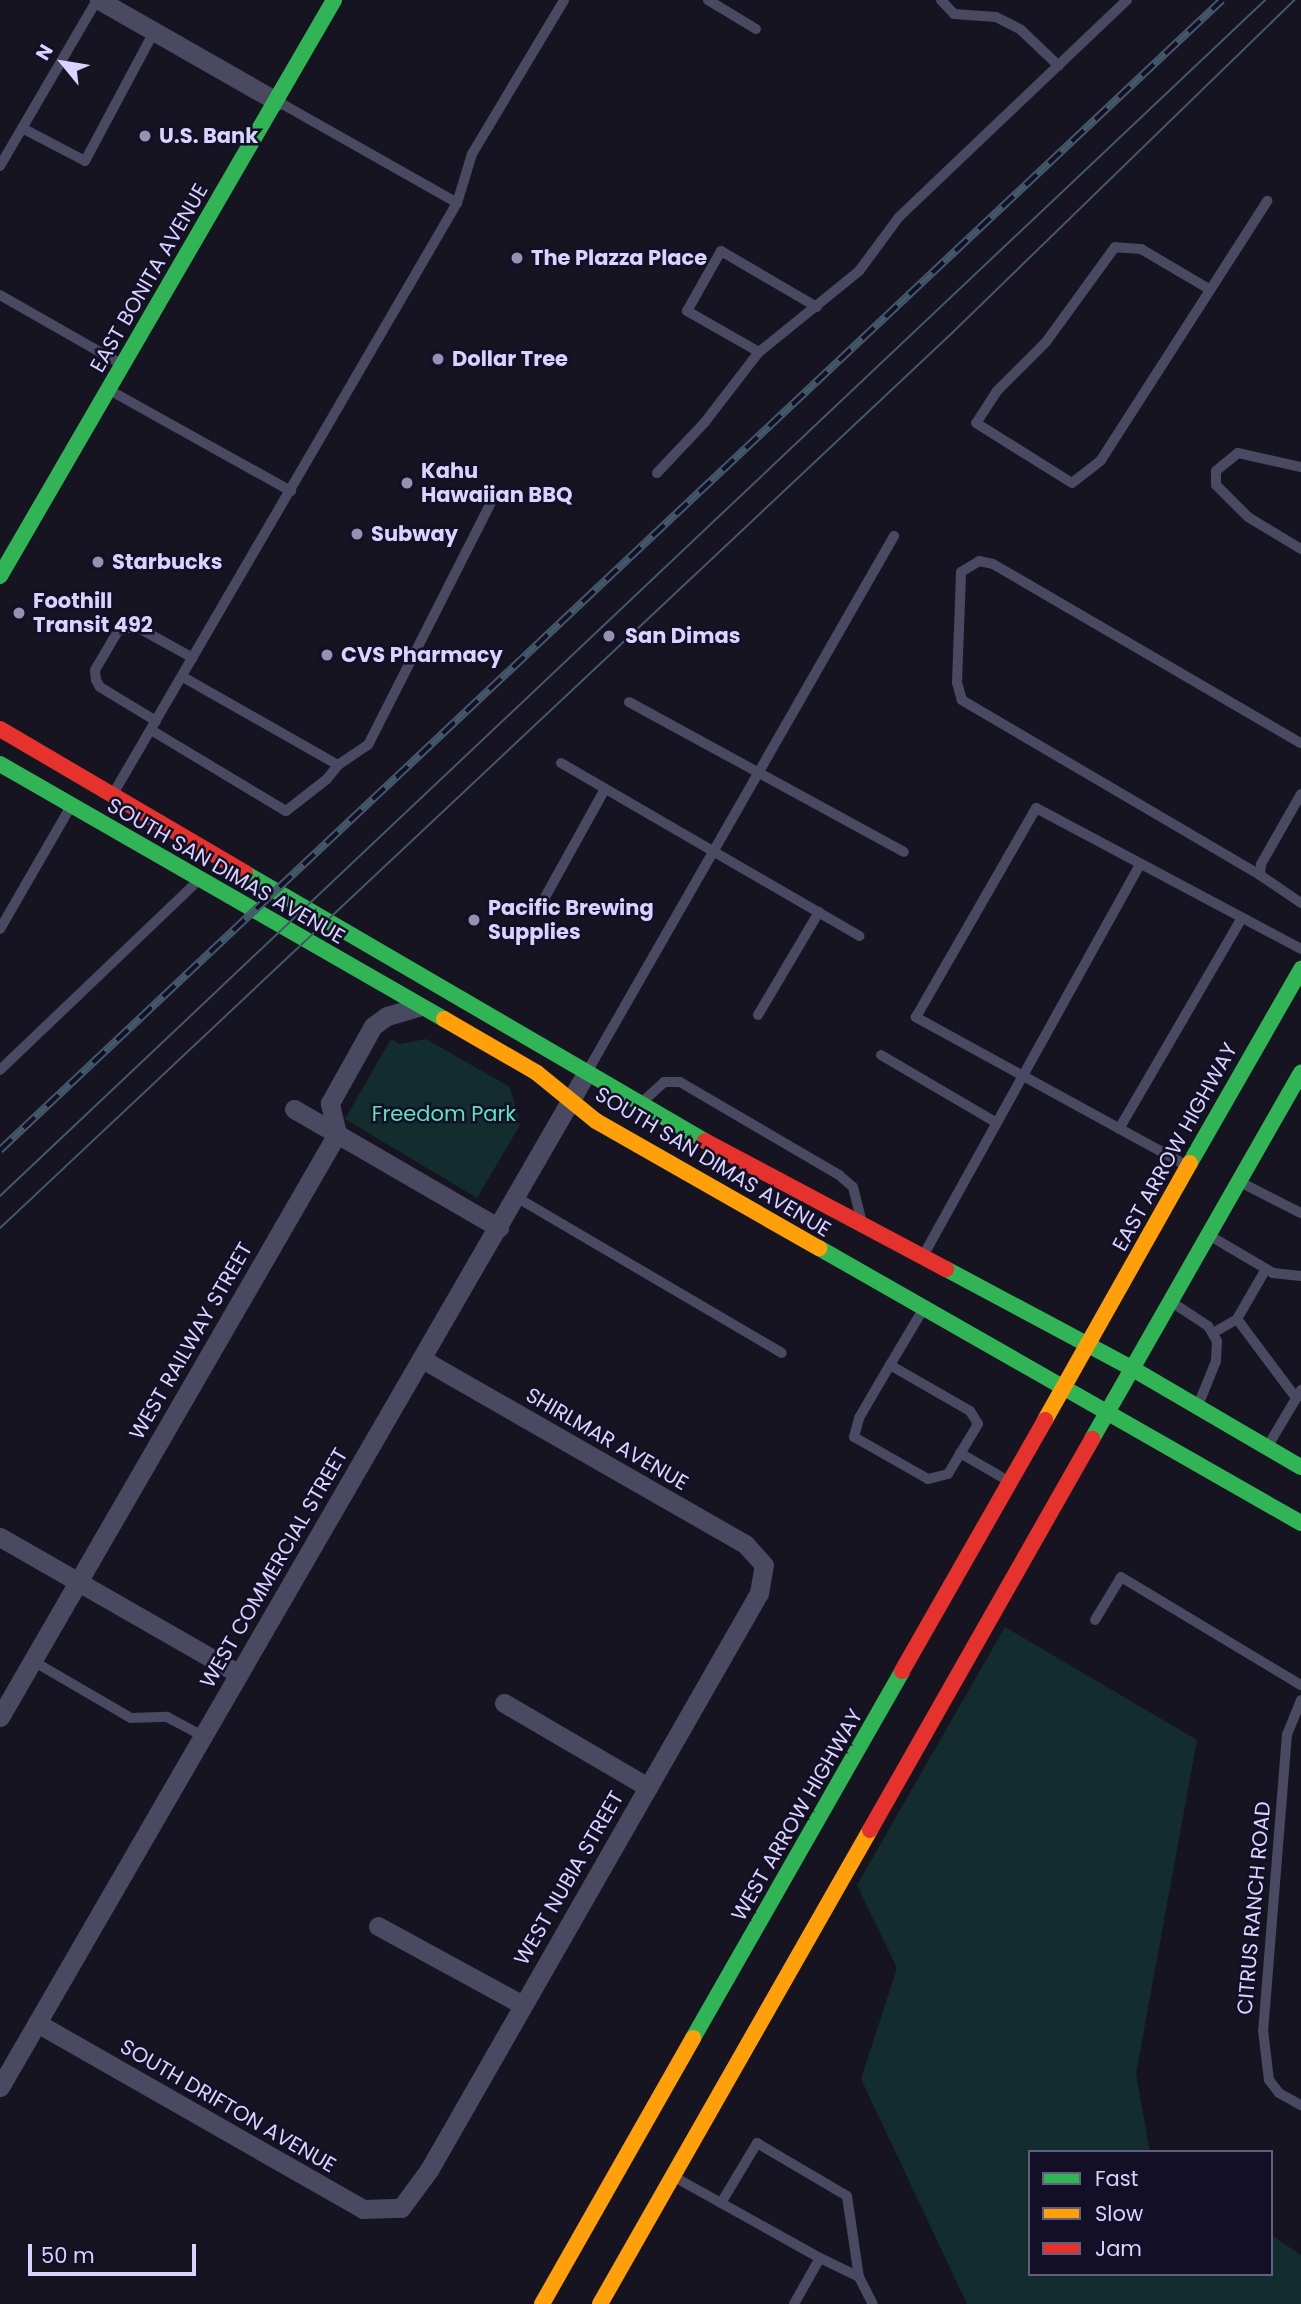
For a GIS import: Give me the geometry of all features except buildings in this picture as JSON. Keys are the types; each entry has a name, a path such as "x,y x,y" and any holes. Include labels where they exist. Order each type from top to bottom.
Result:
{"main road":[{"name":"EAST BONITA AVENUE","path":"0,576 334,0"},
{"name":"SOUTH SAN DIMAS AVENUE","path":"0,729 587,1072 640,1106 1199,1405 1301,1467"},
{"name":"SOUTH SAN DIMAS AVENUE","path":"0,764 537,1073 596,1121 923,1311 1301,1523"},
{"name":"EAST ARROW HIGHWAY","path":"1089,1347 1301,969"},
{"path":"600,2304 1301,1072"},
{"name":"WEST ARROW HIGHWAY","path":"542,2304 1089,1347"}],"street":[{"path":"98,0 276,101"},
{"path":"337,1134 330,1103 373,1026 387,1016 418,1006"},
{"name":"WEST COMMERCIAL STREET","path":"0,2087 587,1072"},
{"path":"294,1109 499,1228"},
{"name":"WEST RAILWAY STREET","path":"0,1717 337,1134"},
{"name":"SHIRLMAR AVENUE","path":"422,1359 745,1544 764,1565"},
{"path":"0,1537 239,1674"},
{"name":"WEST NUBIA STREET","path":"401,2208 429,2170 759,1593 764,1565"},
{"path":"504,1703 648,1787"},
{"path":"378,1926 523,2005"},
{"name":"SOUTH DRIFTON AVENUE","path":"37,2023 363,2209 401,2208"}],"lane":[{"path":"0,166 98,0"},
{"path":"112,794 183,677 457,203 472,154 565,0"},
{"path":"708,0 756,29"},
{"path":"941,0 954,14 996,17 1021,30 1059,66"},
{"path":"657,473 705,422 759,352 859,271 899,217 1127,0"},
{"path":"22,128 85,161 154,32"},
{"path":"276,101 457,203"},
{"path":"1209,289 1141,249 1115,247 1046,342 998,391 976,422 1072,483 1101,460 1267,201"},
{"path":"759,352 687,311 721,251 817,307"},
{"path":"0,295 122,365"},
{"path":"108,389 291,491"},
{"path":"1301,467 1238,453 1216,471 1216,485 1248,517 1301,549"},
{"path":"193,658 135,626 126,626 112,641 95,670 100,687 153,725 286,810 327,779 338,765 368,745 491,503"},
{"path":"587,1072 760,776 894,536"},
{"path":"1301,743 993,565 979,561 961,572 957,683 962,700 1261,875 1301,903"},
{"path":"183,677 338,765"},
{"path":"629,702 760,776 904,852"},
{"path":"561,763 860,936"},
{"path":"544,899 605,789"},
{"path":"1261,875 1261,864 1301,794"},
{"path":"0,929 72,806"},
{"path":"1188,1167 916,1017 1036,808 1301,949"},
{"path":"923,1256 1140,864"},
{"path":"0,1070 199,880"},
{"path":"758,1015 819,912"},
{"path":"1119,1129 1242,918"},
{"path":"881,1055 997,1123"},
{"path":"640,1106 649,1092 664,1082 680,1082 839,1175 853,1187 861,1223"},
{"path":"1238,1181 1301,1213"},
{"path":"516,1197 782,1353"},
{"path":"1208,1235 1266,1269 1301,1276"},
{"path":"1213,1333 1237,1319 1266,1269"},
{"path":"1170,1300 1213,1333 1216,1361 1199,1405"},
{"path":"890,1366 970,1411 978,1424 948,1474 928,1479 854,1437 859,1418 890,1366 923,1311"},
{"path":"1237,1319 1299,1394 1268,1446"},
{"path":"960,1454 1011,1483"},
{"path":"1095,1620 1121,1577 1301,1685"},
{"path":"33,1661 131,1718 167,1717 203,1736"},
{"name":"CITRUS RANCH ROAD","path":"1301,1700 1287,1734 1263,2030 1269,2080 1279,2093 1301,2105"},
{"path":"722,2203 757,2143 847,2196 859,2277 873,2304"},
{"path":"672,2176 859,2277"},
{"path":"794,2304 820,2258"}],"green space":[{"name":"Freedom Park","path":"391,1039 399,1044 426,1039 510,1087 520,1125 477,1198 345,1119"},
{"path":"1005,1627 1197,1740 1136,2074 1150,2150 1028,2150 1028,2276 1273,2276 1273,2236 1301,2255 1301,2304 967,2304 861,2079 897,1968 857,1885"}],"tram line":[{"path":"0,1196 1265,0"},
{"path":"0,1228 952,333 1295,0"}],"railway":[{"path":"0,1150 1222,0"}],"traffic: fast":[{"path":"0,576 334,0"},
{"path":"0,764 444,1019"},
{"path":"245,873 705,1141"},
{"path":"1190,1163 1301,969"},
{"path":"1092,1439 1301,1072"},
{"path":"819,1248 1301,1523"},
{"path":"946,1269 1133,1369 1301,1467"},
{"path":"693,2038 902,1671"}],"traffic: slow":[{"path":"444,1019 537,1073 596,1121 819,1248"},
{"path":"1045,1420 1190,1163"},
{"path":"600,2304 870,1830"},
{"path":"542,2304 693,2038"}],"traffic: jam":[{"path":"0,729 245,873"},
{"path":"705,1141 946,1269"},
{"path":"902,1671 1045,1420"},
{"path":"870,1830 1092,1439"}],"place":[{"name":"U.S. Bank","path":"145,136"},
{"name":"The Plazza Place","path":"517,258"},
{"name":"Dollar Tree","path":"438,359"},
{"name":"Kahu Hawaiian BBQ","path":"407,483"},
{"name":"Subway","path":"357,534"},
{"name":"Starbucks","path":"98,562"},
{"name":"Foothill Transit 492","path":"19,613"},
{"name":"San Dimas","path":"609,636"},
{"name":"CVS Pharmacy","path":"327,655"},
{"name":"Pacific Brewing Supplies","path":"474,920"}]}
